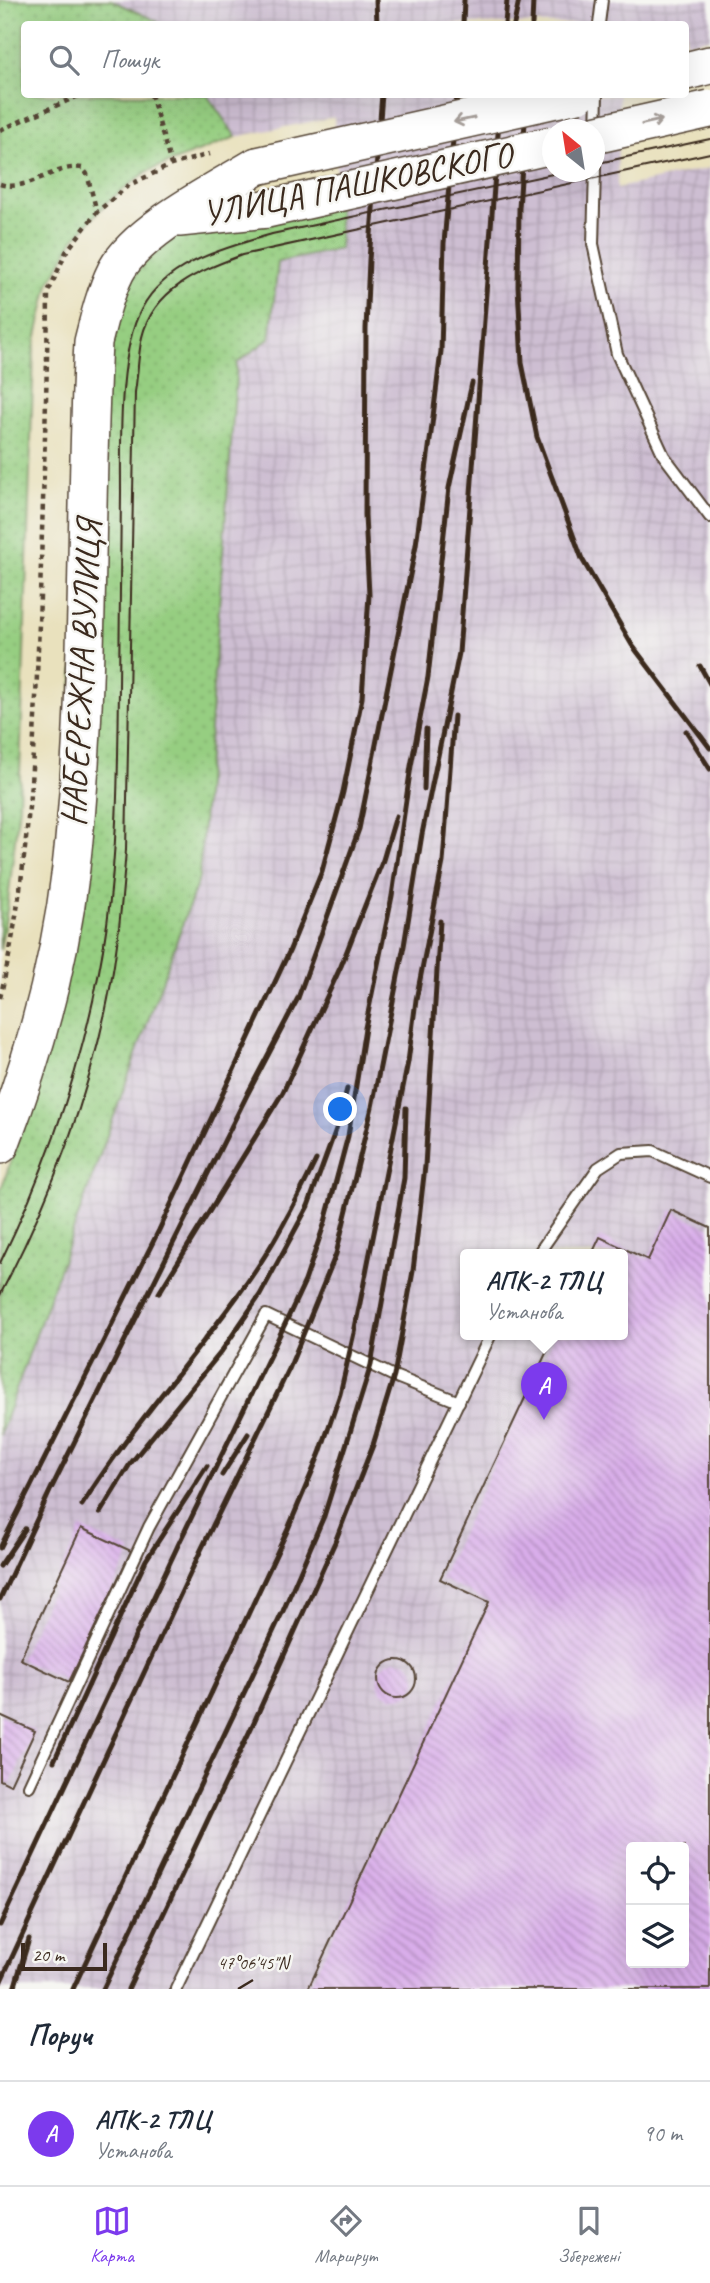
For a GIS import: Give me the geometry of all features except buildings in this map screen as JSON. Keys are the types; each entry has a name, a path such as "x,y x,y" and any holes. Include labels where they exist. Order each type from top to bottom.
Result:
{"highway":[{"path":"689,70 710,65"},
{"name":"УЛИЦА ПАШКОВСКОГО","path":"171,219 257,166 560,98"},
{"path":"605,133 710,109"},
{"name":"УЛИЦА ПАШКОВСКОГО","path":"171,219 267,209 542,147"},
{"name":"НАБЕРЕЖНА ВУЛИЦЯ","path":"0,1145 41,1018 64,918 71,869 84,692 93,342 103,304 117,270 132,248 171,219"}],"lane":[{"path":"599,21 602,0"},
{"path":"597,98 593,244 617,354 664,456 710,517"},
{"path":"541,1249 598,1168 621,1153 653,1151 710,1177"},
{"path":"29,1786 149,1527 266,1315 394,1376 459,1402"},
{"path":"176,1989 488,1340"}],"path":[{"path":"0,130 74,98"},
{"path":"152,98 171,165"},
{"path":"0,184 18,186 72,166 82,168 87,174 97,212"}],"shaded area":[{"path":"111,0 710,0 710,38 689,42 689,21 153,21"},
{"path":"209,98 619,98 617,188 710,168 710,1989 0,1989 0,1435 199,878 237,363 270,338 278,262 340,248 334,117 236,137"}],"green space":[{"path":"0,0 111,0 157,21 21,21 21,98 209,98 236,137 148,171 107,202 74,239 49,284 34,349 19,805 0,950"},
{"path":"338,197 340,249 278,262 270,338 237,363 199,878 0,1435 0,1192 37,1086 101,364 130,279 154,253 182,232"}],"tram line":[{"path":"605,162 710,139"},
{"path":"0,1295 35,1224 78,1114 99,1038 114,962 126,850 135,392 142,337 148,320 157,306 181,284 195,275 242,255 710,153"},
{"path":"0,1263 37,1181 67,1098 91,1012 107,924 118,775 122,397 129,348 142,308 166,279 217,251 272,234 542,176"}],"railway":[{"path":"376,0 377,21"},
{"path":"463,21 464,0"},
{"path":"505,21 507,0"},
{"path":"515,21 519,0"},
{"path":"532,21 533,0"},
{"path":"0,1548 159,1230 289,952 322,871 343,792 362,698 369,595 365,515 366,329 382,98"},
{"path":"0,1599 50,1491 298,998 359,829 416,545 431,433 441,351 444,243 457,98"},
{"path":"0,1983 201,1550 289,1369 336,1254 372,1107 404,946 422,834 459,653 501,98"},
{"path":"527,98 519,208 518,286 522,363 537,437 582,559 632,645 710,748"},
{"path":"0,1925 305,1281 325,1222 348,1136 365,1028 392,896 411,766 428,677 449,488 472,383"},
{"path":"700,666 710,684"},
{"path":"73,1989 288,1529 320,1453 340,1394 408,1062 416,1000 443,862 454,716"},
{"path":"424,789 426,729"},
{"path":"686,731 710,769"},
{"path":"159,1293 283,1092 341,966 383,860 396,816"},
{"path":"128,1989 254,1722 335,1542 373,1445 394,1376 413,1271 425,1166 440,921"},
{"path":"100,1513 130,1464 221,1352 260,1295 308,1206 336,1129 347,1089"},
{"path":"103,1989 283,1611 324,1516 371,1365 404,1178 406,1108"},
{"path":"82,1505 101,1475 251,1277 286,1220 316,1160"},
{"path":"222,1475 248,1434"},
{"path":"54,1761 146,1560 207,1466"},
{"path":"0,1566 25,1529"},
{"path":"14,1989 29,1939"}],"place":[{"name":"АПК-2 ТЛЦ","path":"544,1420"}]}
